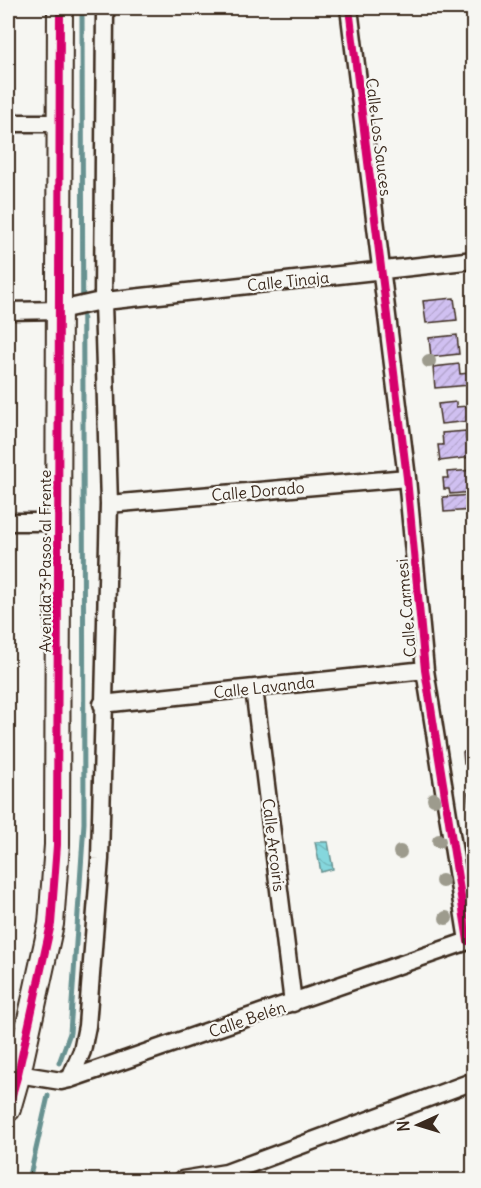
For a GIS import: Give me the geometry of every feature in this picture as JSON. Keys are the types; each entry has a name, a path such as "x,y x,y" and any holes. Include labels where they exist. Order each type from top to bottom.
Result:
{"street":[{"name":"Avenida 3 Pasos al Frente","path":"8,1109 18,1074 51,924 57,845 58,522 67,307 59,123 60,8"},
{"path":"70,1078 82,1051 92,973 100,859 102,704 109,504 100,302 105,8"},
{"name":"Calle Los Sauces","path":"349,8 382,270"},
{"path":"8,123 59,123"},
{"name":"Calle Tinaja","path":"8,311 67,307 474,260"},
{"name":"Calle Carmesi","path":"382,270 407,478 425,670 471,940"},
{"name":"Calle Dorado","path":"109,504 407,478"},
{"path":"8,522 58,522"},
{"name":"Calle Lavanda","path":"102,704 425,670"},
{"name":"Calle Arcoiris","path":"254,688 293,1003"},
{"name":"Calle Belén","path":"18,1074 62,1081 471,940"},
{"path":"182,1180 226,1173 474,1081"}],"water":[{"path":"315,842 328,842 333,869 321,872"}],"building":[{"path":"454,298 457,320 426,323 423,301"},
{"path":"457,335 459,354 431,357 429,338"},
{"path":"459,364 460,374 469,373 470,385 435,388 433,367"},
{"path":"456,402 456,407 468,406 470,421 441,424 438,404"},
{"path":"466,431 466,439 470,438 472,457 440,461 438,445 443,445 442,433"},
{"path":"474,470 474,492 450,494 449,489 444,489 443,478 448,478 447,472"},
{"path":"473,495 474,510 444,512 443,497"},
{"path":"474,528 474,537 470,538 469,529"},
{"path":"474,751 474,763 464,764 463,752"},
{"path":"474,792 474,805 469,805 468,793"}],"waterway":[{"path":"59,1063 70,1033 84,823 82,8"},
{"path":"29,1180 48,1096"}],"cycle path":[{"path":"8,1109 18,1074 51,924 57,845 60,8"},
{"path":"349,8 407,478 425,670 468,941"}]}
